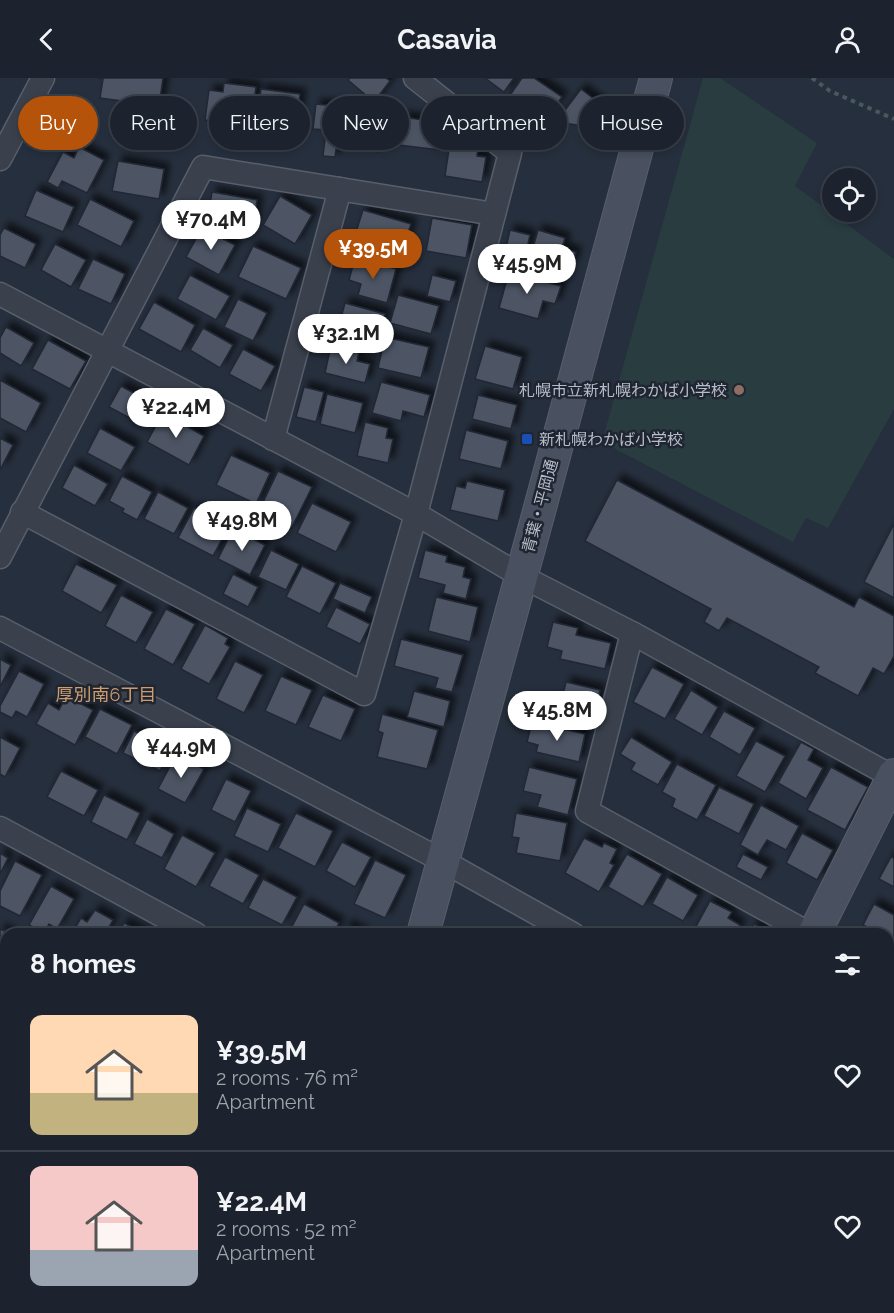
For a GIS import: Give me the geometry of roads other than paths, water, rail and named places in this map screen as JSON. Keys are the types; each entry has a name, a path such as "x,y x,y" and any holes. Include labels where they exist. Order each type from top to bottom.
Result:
{"street":[{"path":"3,144 43,78"},
{"path":"22,512 364,694 416,514 510,153 415,78"},
{"name":"青葉・平岡通","path":"425,928 656,78"},
{"path":"0,557 203,167 494,214"},
{"path":"273,439 340,189"},
{"path":"0,294 416,514 521,576 632,633 893,776 815,928"},
{"path":"0,628 443,861 562,928"},
{"path":"632,633 587,811 801,928"},
{"path":"0,828 185,928"}],"place":[{"name":"札幌市立新札幌わかば小学校","path":"739,390"},
{"name":"新札幌わかば小学校","path":"527,439"}],"district":[{"name":"厚別南6丁目","path":"106,694"}]}
